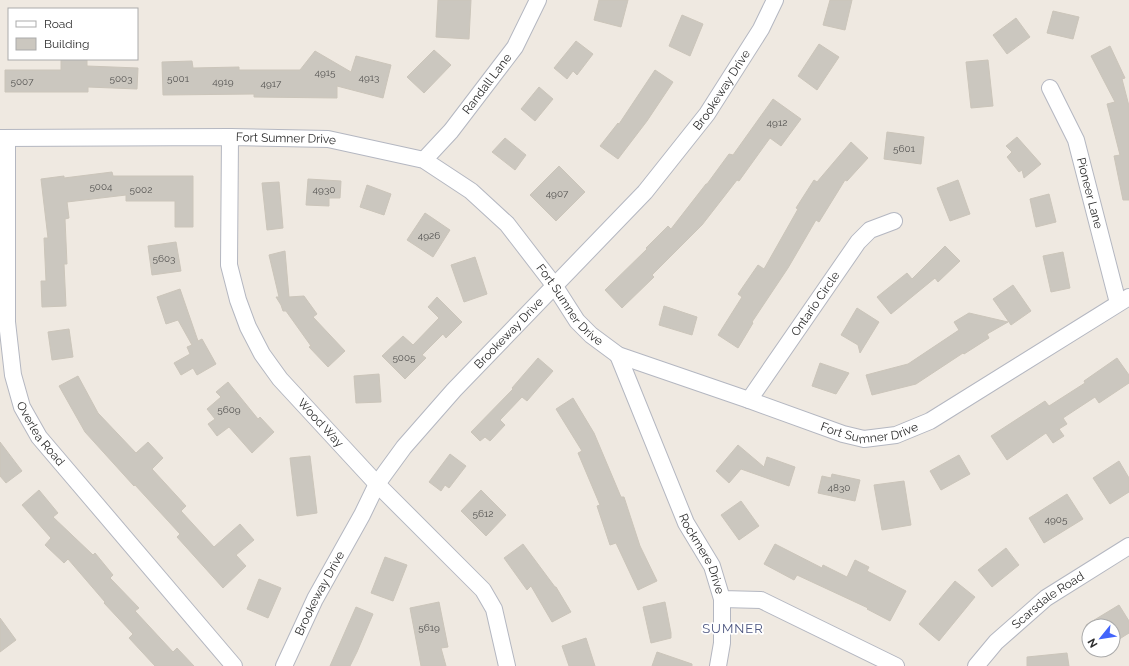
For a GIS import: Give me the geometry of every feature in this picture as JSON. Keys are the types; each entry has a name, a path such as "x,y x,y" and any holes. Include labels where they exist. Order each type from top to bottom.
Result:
{"street":[{"name":"Randall Lane","path":"424,160 451,131 515,47 538,0"},
{"name":"Brookeway Drive","path":"284,666 316,599 362,515 377,484 404,447 454,390 645,192 707,114 761,29 775,0"},
{"name":"Pioneer Lane","path":"1050,88 1076,140 1124,300"},
{"name":"Fort Sumner Drive","path":"3,138 230,137 328,139 424,160 471,191 507,224 554,285 577,320 591,335 618,355 750,400 843,434 864,439 896,435 930,421 1124,300"},
{"name":"Wood Way","path":"230,137 229,265 238,300 248,327 262,354 280,379 377,484 483,590 494,610 506,666"},
{"name":"Overlea Road","path":"3,138 7,322 13,375 22,407 38,437 234,666"},
{"name":"Ontario Circle","path":"750,400 858,242 870,230 894,221"},
{"name":"Rockmere Drive","path":"618,355 686,523 712,566 722,599 760,600 896,666"},
{"name":"Scarsdale Road","path":"976,666 996,642 1046,598 1129,546"},
{"path":"718,666 722,643 722,599"}],"building":[{"path":"438,0 471,0 469,39 436,37"},
{"path":"599,0 628,0 621,27 594,20"},
{"path":"830,0 852,0 845,30 823,25"},
{"path":"1053,11 1079,17 1073,39 1047,33"},
{"path":"682,15 703,24 690,56 669,46"},
{"path":"1016,18 1030,37 1007,54 993,35"},
{"path":"576,41 593,54 577,75 573,71 567,79 554,68"},
{"path":"819,44 839,57 817,90 798,76"},
{"path":"1110,46 1125,78 1122,79 1129,106 1129,200 1123,200 1114,156 1120,155 1107,104 1115,102 1091,56"},
{"path":"434,50 451,65 424,93 407,77"},
{"path":"315,51 351,72 356,56 391,65 383,98 337,86 337,98 254,97 254,94 163,95 162,62 192,61 193,68 239,67 239,70 300,70"},
{"path":"61,60 87,60 87,66 138,68 137,89 88,87 88,92 5,92 5,70 61,70"},
{"path":"988,60 993,106 971,108 966,62"},
{"path":"655,70 673,82 647,121 618,159 600,146 618,123 619,124"},
{"path":"539,87 553,99 535,121 521,109"},
{"path":"773,99 801,119 781,146 770,138 739,181 737,180 702,225 652,275 654,277 622,308 605,290 668,226 671,229 729,154 733,155"},
{"path":"887,132 924,137 921,164 884,159"},
{"path":"1017,137 1041,164 1024,178 1022,170 1019,172 1007,157 1012,152 1006,146"},
{"path":"505,138 526,155 515,170 492,152"},
{"path":"851,142 868,158 847,181 845,180 819,222 816,220 788,268 752,322 753,323 738,348 718,335 742,297 738,294 758,265 764,269 798,209 796,208 814,180 817,182"},
{"path":"559,166 585,192 556,221 530,195"},
{"path":"112,172 113,176 193,176 193,227 175,227 175,201 126,201 126,195 67,202 69,218 65,219 67,264 64,264 66,306 42,307 41,281 46,281 44,238 48,238 41,179 64,176 64,178"},
{"path":"308,179 341,181 340,198 329,198 329,206 306,205"},
{"path":"958,180 970,214 950,221 937,188"},
{"path":"279,182 283,228 267,230 262,183"},
{"path":"367,185 391,194 384,215 360,207"},
{"path":"1049,194 1056,222 1036,227 1030,199"},
{"path":"425,213 450,230 433,257 407,240"},
{"path":"176,242 181,271 152,275 148,246"},
{"path":"945,246 960,261 938,282 935,278 891,314 877,297 907,273 912,279"},
{"path":"285,251 289,297 304,296 317,314 313,317 345,351 328,367 309,347 311,346 286,311 283,311 276,297 279,297 269,255"},
{"path":"1063,252 1070,288 1051,292 1043,256"},
{"path":"475,257 487,294 464,302 451,265"},
{"path":"1013,285 1031,311 1011,325 993,299"},
{"path":"180,289 198,341 202,339 216,364 197,375 193,368 181,375 174,363 190,354 187,347 192,345 178,320 166,324 157,297"},
{"path":"437,297 462,322 446,338 443,334 422,355 426,358 405,379 382,356 403,336 413,345 439,318 428,307"},
{"path":"664,306 697,317 692,335 659,325"},
{"path":"857,308 879,322 860,353 858,345 841,335"},
{"path":"969,313 1008,322 987,334 989,338 916,384 872,395 866,375 908,364 959,330 954,322"},
{"path":"69,329 73,357 52,360 48,332"},
{"path":"538,358 553,371 527,401 522,397 500,420 505,425 490,441 485,437 480,441 471,432 513,389 512,388"},
{"path":"1117,358 1129,375 1129,383 1099,403 1095,397 1063,418 1067,424 1059,429 1064,436 1053,443 1046,433 1007,460 991,436 1045,401 1049,406 1085,383 1084,381"},
{"path":"820,363 849,373 836,394 812,386"},
{"path":"379,374 381,402 356,403 354,376"},
{"path":"78,376 98,413 136,453 148,442 163,458 152,469 186,506 181,511 214,547 240,524 254,540 236,555 246,566 223,588 177,537 180,534 85,432 59,386"},
{"path":"228,382 258,419 260,417 274,432 252,453 229,427 217,436 208,424 215,419 207,409 221,397 216,392"},
{"path":"573,398 594,433 621,497 624,497 640,546 657,581 638,590 616,543 610,545 597,506 600,505 578,453 582,451 556,409"},
{"path":"0,442 22,471 6,483 0,476"},
{"path":"738,445 764,467 767,457 795,467 789,486 741,469 729,483 716,471"},
{"path":"450,454 466,466 449,488 445,485 441,491 429,482"},
{"path":"959,455 970,474 941,490 930,471"},
{"path":"310,456 317,513 297,516 290,458"},
{"path":"1119,461 1129,478 1129,492 1110,504 1093,478"},
{"path":"832,474 860,480 855,501 818,493 822,476 831,478"},
{"path":"904,481 911,525 882,530 874,485"},
{"path":"39,490 58,513 53,517 93,555 95,553 113,575 110,578 139,608 135,611 173,652 177,648 194,666 155,666 129,638 133,634 104,603 105,602 68,559 64,563 45,545 51,538 22,505"},
{"path":"481,490 506,515 486,536 461,511"},
{"path":"1067,494 1083,519 1044,543 1029,518"},
{"path":"741,501 759,526 739,540 721,515"},
{"path":"523,544 556,587 571,612 552,622 531,586 527,590 504,558"},
{"path":"775,544 822,568 823,565 847,577 855,560 869,567 867,571 906,591 890,621 867,609 868,608 797,575 794,580 764,564"},
{"path":"1006,548 1019,565 992,587 978,570"},
{"path":"385,557 407,565 393,601 371,593"},
{"path":"259,579 281,588 268,618 247,609"},
{"path":"955,581 975,597 939,641 919,624"},
{"path":"439,602 448,647 441,648 446,666 421,666 410,608"},
{"path":"665,602 671,638 651,643 643,607"},
{"path":"1119,605 1129,621 1129,633 1121,638 1121,618 1098,618"},
{"path":"356,607 373,614 357,652 350,666 330,666"},
{"path":"0,618 16,640 0,652"},
{"path":"586,638 595,666 569,666 562,646"},
{"path":"657,652 692,664 692,666 652,666"},
{"path":"1067,653 1069,666 1027,666 1027,657"}],"district":[{"name":"SUMNER","path":"733,628"}]}
